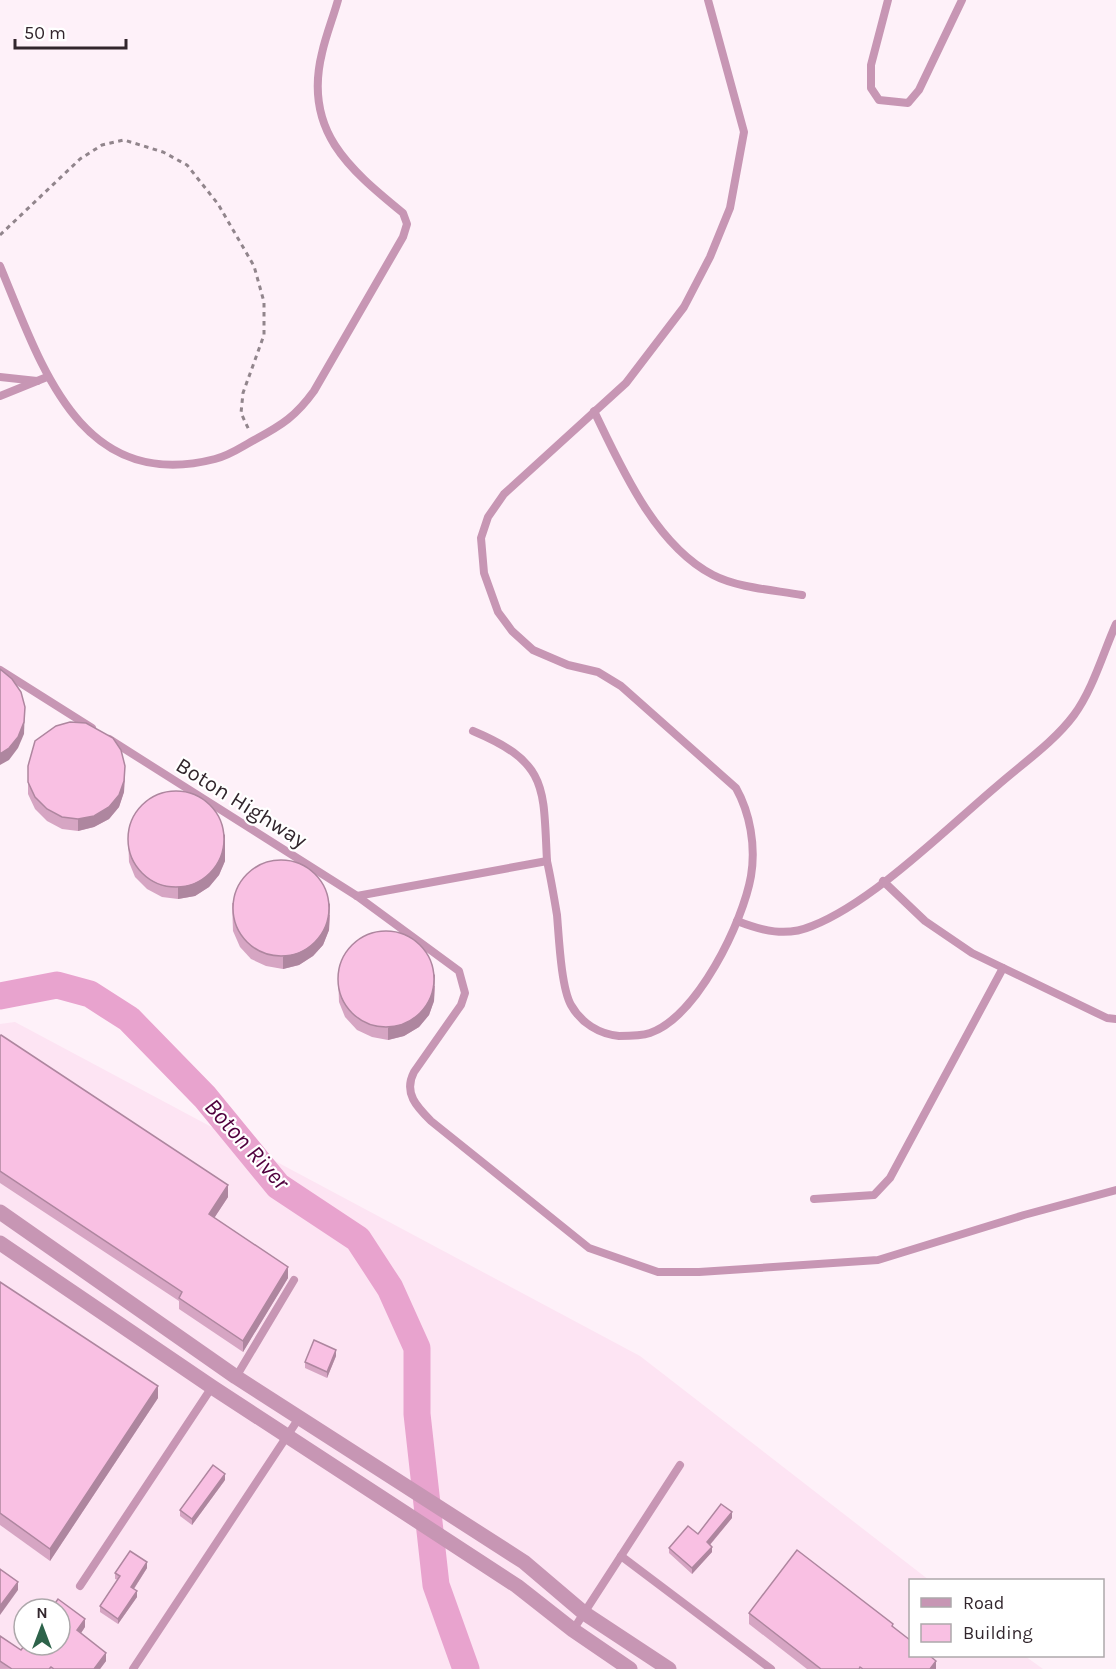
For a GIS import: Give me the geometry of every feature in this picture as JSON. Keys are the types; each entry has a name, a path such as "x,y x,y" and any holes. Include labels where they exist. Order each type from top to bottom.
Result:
{"street":[{"path":"0,1212 236,1377 524,1562 584,1613 669,1669"},
{"path":"0,1242 212,1387 518,1586 573,1630 630,1669"}],"lane":[{"path":"0,266 47,377 92,436 125,457 176,465 202,462 232,454 281,427 298,412 315,391 370,291 398,247 407,224 403,213 347,163 322,123 317,104 318,83 322,54 338,0"},
{"path":"473,731 499,742 520,757 536,774 543,798 548,861 570,1005 587,1024 604,1035 626,1036 651,1033 676,1016 694,998 728,943 738,921 751,875 752,847 746,807 736,788 621,686 598,672 568,665 533,650 512,631 498,612 484,573 481,538 488,518 504,494 626,383 684,307 710,257 730,208 744,132 708,0"},
{"path":"888,0 871,65 871,88 879,100 891,103 908,103 919,90 963,0"},
{"path":"0,377 38,381"},
{"path":"0,396 47,377"},
{"path":"594,411 653,520 674,547 713,575 802,595"},
{"path":"738,921 766,932 790,932 812,927 852,906 1036,752 1074,715 1116,624"},
{"name":"Boton Highway","path":"0,669 357,896 459,971 465,993 461,1005 409,1082 417,1107 564,1230 590,1248 658,1272 699,1272 878,1260 1024,1215 1116,1190"},
{"path":"357,896 548,861"},
{"path":"883,881 925,921 972,953 1107,1018 1116,1019"},
{"path":"814,1199 874,1195 890,1178 1003,968"},
{"path":"236,1377 294,1280"},
{"path":"80,1586 212,1387"},
{"path":"133,1669 299,1418"},
{"path":"573,1630 680,1465"},
{"path":"621,1556 771,1669"}],"path":[{"path":"0,235 80,159 102,145 124,140 163,152 187,165 218,204 254,266 264,302 264,335 243,393 241,413 254,440"}],"shaded area":[{"path":"15,1022 640,1356 928,1579 909,1579 909,1657 1026,1657 1043,1669 0,1669 0,1024"}],"building":[{"path":"0,669 12,679 21,692 25,707 24,722 18,737 9,748 0,754"},
{"path":"70,722 86,723 113,738 121,750 125,766 124,781 119,795 109,807 94,816 78,819 62,817 47,809 35,797 28,782 28,766 35,741 56,726"},
{"path":"167,791 185,791 203,799 216,812 224,830 221,858 203,879 185,887 167,887 149,879 136,866 128,848 128,830 136,812 149,799"},
{"path":"272,860 290,860 308,868 321,881 329,899 326,927 308,948 290,956 272,956 254,948 241,935 233,917 233,899 241,881 254,868"},
{"path":"377,931 395,931 413,939 426,952 434,970 431,998 413,1019 395,1027 377,1027 359,1019 346,1006 338,988 338,970 346,952 359,939"},
{"path":"1,1035 228,1185 209,1214 288,1267 243,1341 179,1298 182,1292 0,1171"},
{"path":"0,1282 158,1386 50,1549 0,1513"},
{"path":"314,1340 336,1350 327,1372 305,1362"},
{"path":"213,1465 225,1474 192,1519 180,1510"},
{"path":"721,1504 732,1512 707,1542 712,1547 692,1568 669,1548 688,1526 698,1534"},
{"path":"797,1550 893,1624 892,1626 909,1639 909,1657 931,1657 936,1661 930,1669 863,1669 860,1667 859,1669 821,1669 749,1613"},
{"path":"130,1551 147,1562 131,1587 137,1591 118,1619 100,1606 120,1576 115,1573"},
{"path":"0,1569 18,1582 0,1606"},
{"path":"72,1609 85,1619 77,1630 106,1653 94,1669 54,1669 51,1667 49,1669 12,1669 0,1661 0,1636 12,1644 12,1657 72,1657"}],"waterway":[{"name":"Boton River","path":"0,996 57,985 90,994 129,1019 205,1097 278,1186 358,1239 390,1288 417,1348 417,1414 436,1585 466,1669"}]}
